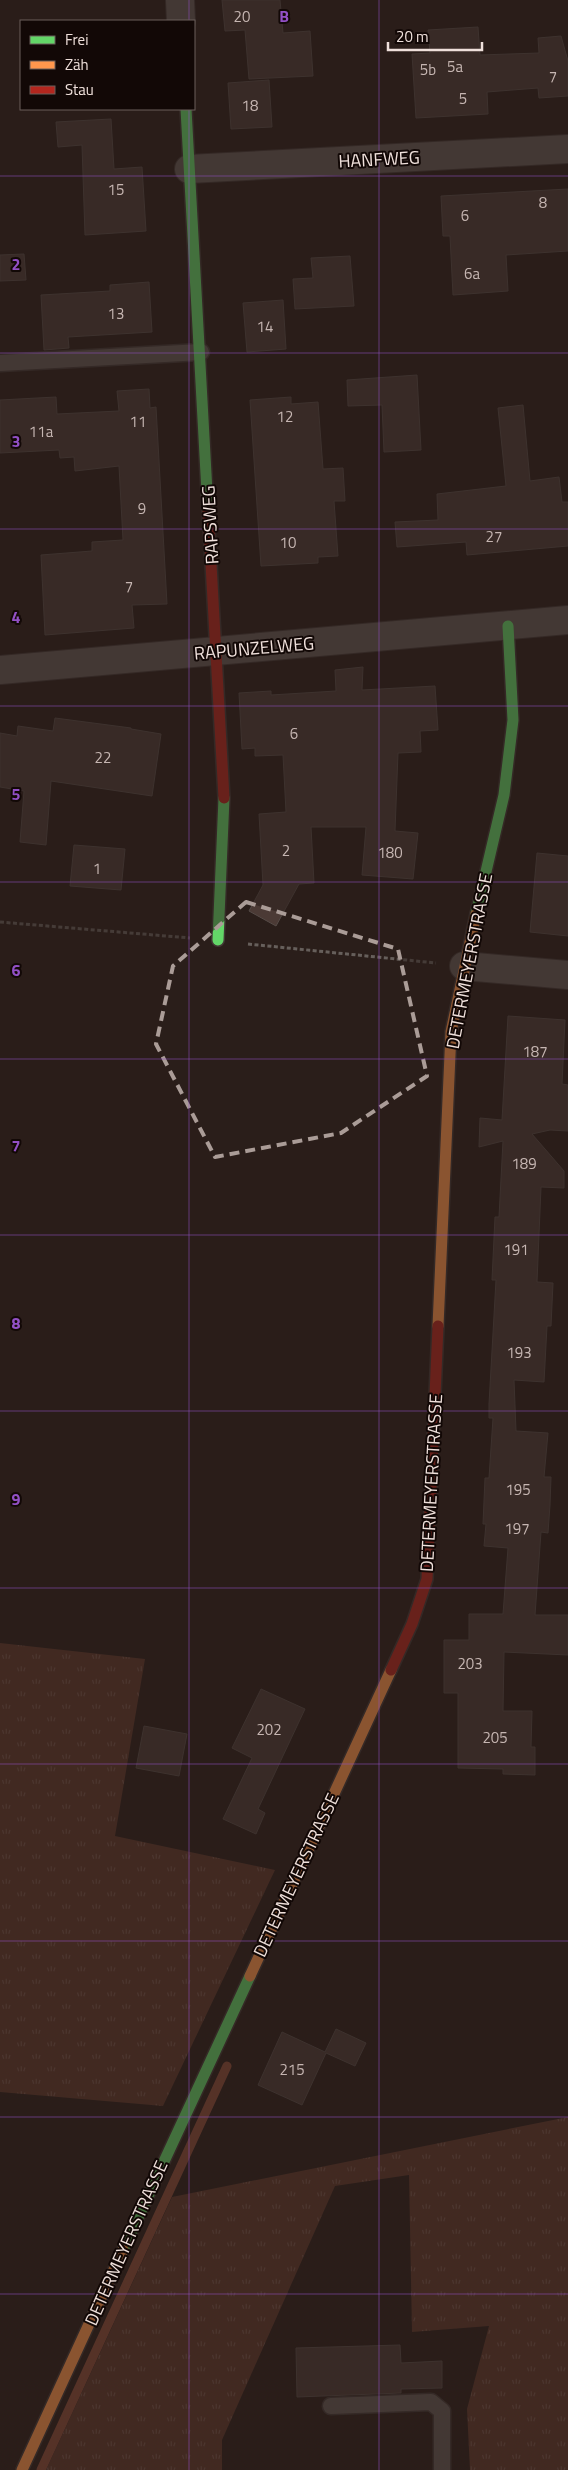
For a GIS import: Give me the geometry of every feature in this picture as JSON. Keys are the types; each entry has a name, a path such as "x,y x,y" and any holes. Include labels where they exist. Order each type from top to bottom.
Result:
{"street":[{"path":"180,0 181,20"},
{"name":"RAPSWEG","path":"186,110 225,814 218,940"},
{"name":"HANFWEG","path":"189,169 568,149"},
{"path":"508,626 568,620"},
{"name":"RAPUNZELWEG","path":"0,670 508,626"},
{"name":"DETERMEYERSTRASSE","path":"22,2470 412,1624 427,1579 451,1032 464,966 504,795 513,720 508,626"},
{"path":"464,966 568,975"}],"lane":[{"path":"0,363 200,352"},
{"path":"331,2406 432,2402 442,2412 442,2470"}],"highlighted area":[{"path":"246,902 398,949 427,1076 341,1133 215,1157 156,1044 173,966"}],"green space":[{"path":"0,1643 145,1659 115,1836 275,1870 163,2106 0,2092"},
{"path":"568,2117 568,2470 470,2470 467,2409 489,2326 412,2332 409,2175 335,2186 222,2440 222,2470 46,2470 172,2197"}],"building":[{"path":"222,0 280,0 283,33 310,31 313,76 249,79 245,30 225,31"},
{"path":"478,27 480,55 539,53 538,38 561,36 568,61 568,96 539,98 538,88 487,92 488,114 416,118 412,54 430,53 428,30"},
{"path":"269,80 272,127 231,129 228,83"},
{"path":"111,119 114,169 142,167 146,231 85,235 82,145 58,147 56,122"},
{"path":"568,189 568,251 506,255 508,291 453,295 450,236 443,236 441,196"},
{"path":"24,254 26,280 0,281 0,255"},
{"path":"350,256 354,306 295,309 293,279 313,278 311,258"},
{"path":"149,282 152,332 68,337 69,348 44,350 41,295 110,291 110,285"},
{"path":"283,300 286,349 247,352 243,303"},
{"path":"417,375 421,450 384,452 382,405 348,406 347,380"},
{"path":"149,389 150,408 156,407 167,604 132,605 134,628 45,635 41,555 92,551 92,542 123,540 119,466 75,471 74,457 60,458 59,450 0,453 0,400 56,397 57,414 119,411 117,391"},
{"path":"291,397 291,404 318,402 323,469 343,468 345,501 334,501 338,556 318,557 318,563 261,566 250,400"},
{"path":"523,405 530,481 559,477 562,502 568,502 568,546 467,555 466,542 397,547 395,522 438,520 437,494 506,486 498,408"},
{"path":"363,667 362,690 435,686 438,730 420,731 421,752 398,753 395,831 418,833 413,879 362,875 366,827 311,827 314,883 299,884 276,926 249,911 263,885 259,814 286,812 283,755 255,756 255,748 242,749 239,693 271,691 271,695 336,691 335,670"},
{"path":"55,718 161,734 152,796 51,781 46,845 20,842 24,791 0,787 0,733 17,736 18,726 53,731"},
{"path":"74,845 125,849 121,890 70,886"},
{"path":"537,853 568,856 568,936 530,932"},
{"path":"508,1016 565,1020 562,1084 568,1085 568,1131 550,1130 532,1134 564,1171 564,1188 541,1187 537,1282 553,1283 551,1326 547,1326 544,1382 514,1380 516,1431 548,1433 544,1477 551,1477 548,1533 541,1532 535,1615 568,1615 568,1655 504,1652 503,1711 532,1711 531,1747 535,1747 535,1775 503,1774 503,1769 458,1768 458,1693 444,1693 444,1640 469,1640 469,1614 503,1614 508,1548 484,1546 486,1524 483,1524 485,1478 489,1478 493,1418 489,1418 489,1404 496,1280 492,1280 495,1217 499,1217 503,1141 479,1147 480,1118 502,1120"},
{"path":"261,1689 305,1709 258,1809 265,1813 256,1834 223,1819 252,1758 232,1748"},
{"path":"144,1726 187,1734 179,1776 136,1768"},
{"path":"336,2029 366,2043 355,2066 326,2053 302,2105 258,2085 282,2032 325,2052"},
{"path":"400,2345 401,2363 442,2361 442,2388 401,2389 401,2393 297,2397 296,2348"}],"waterway":[{"path":"41,2470 227,2066"}],"traffic: fast":[{"path":"186,110 208,510"},
{"path":"476,914 504,795 513,720 508,626"},
{"path":"218,940 224,798"},
{"path":"123,2250 250,1976"}],"traffic: slow":[{"path":"438,1326 451,1032 476,914"},
{"path":"250,1976 391,1670"},
{"path":"22,2470 123,2250"}],"traffic: jam":[{"path":"208,510 224,798"},
{"path":"391,1670 412,1624 427,1579 438,1326"}]}
